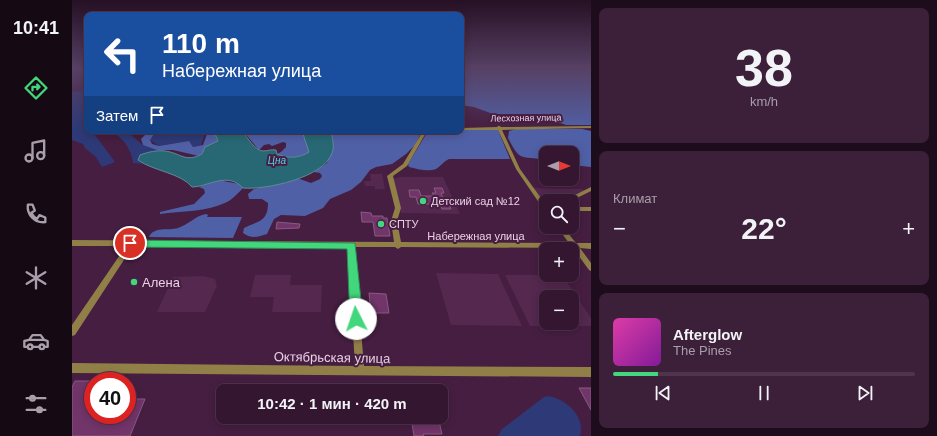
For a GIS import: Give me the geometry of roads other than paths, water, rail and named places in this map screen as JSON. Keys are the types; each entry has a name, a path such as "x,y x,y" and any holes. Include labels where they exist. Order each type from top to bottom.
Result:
{"street":[{"name":"Лесхозная улица","path":"464,129 499,127 591,127"},
{"path":"499,127 515,164 539,199"},
{"path":"398,246 394,221 398,208 390,176 405,165 424,134"},
{"path":"579,195 591,189"},
{"path":"579,209 591,209"},
{"path":"566,234 572,242"},
{"name":"Набережная улица","path":"72,243 539,246"},
{"path":"72,332 130,243"},
{"path":"351,245 360,370"},
{"name":"Набережная улица","path":"579,246 591,246"},
{"path":"579,252 591,268"},
{"name":"Октябрьская улица","path":"72,368 591,372"}],"water":[{"name":"Цна","path":"215,134 244,134 257,149 263,151 276,150 277,154 281,156 293,157 302,156 309,152 303,134 332,134 333,150 327,162 306,176 293,181 253,188 243,188 237,183 224,180 192,187 181,178 151,167 138,160 140,155 159,151 170,152 187,158 196,157 202,154 205,147 218,141"}],"place":[{"name":"Детский сад №12","path":"423,201"},
{"name":"СПТУ","path":"381,224"},
{"name":"Алена","path":"134,282"}]}
